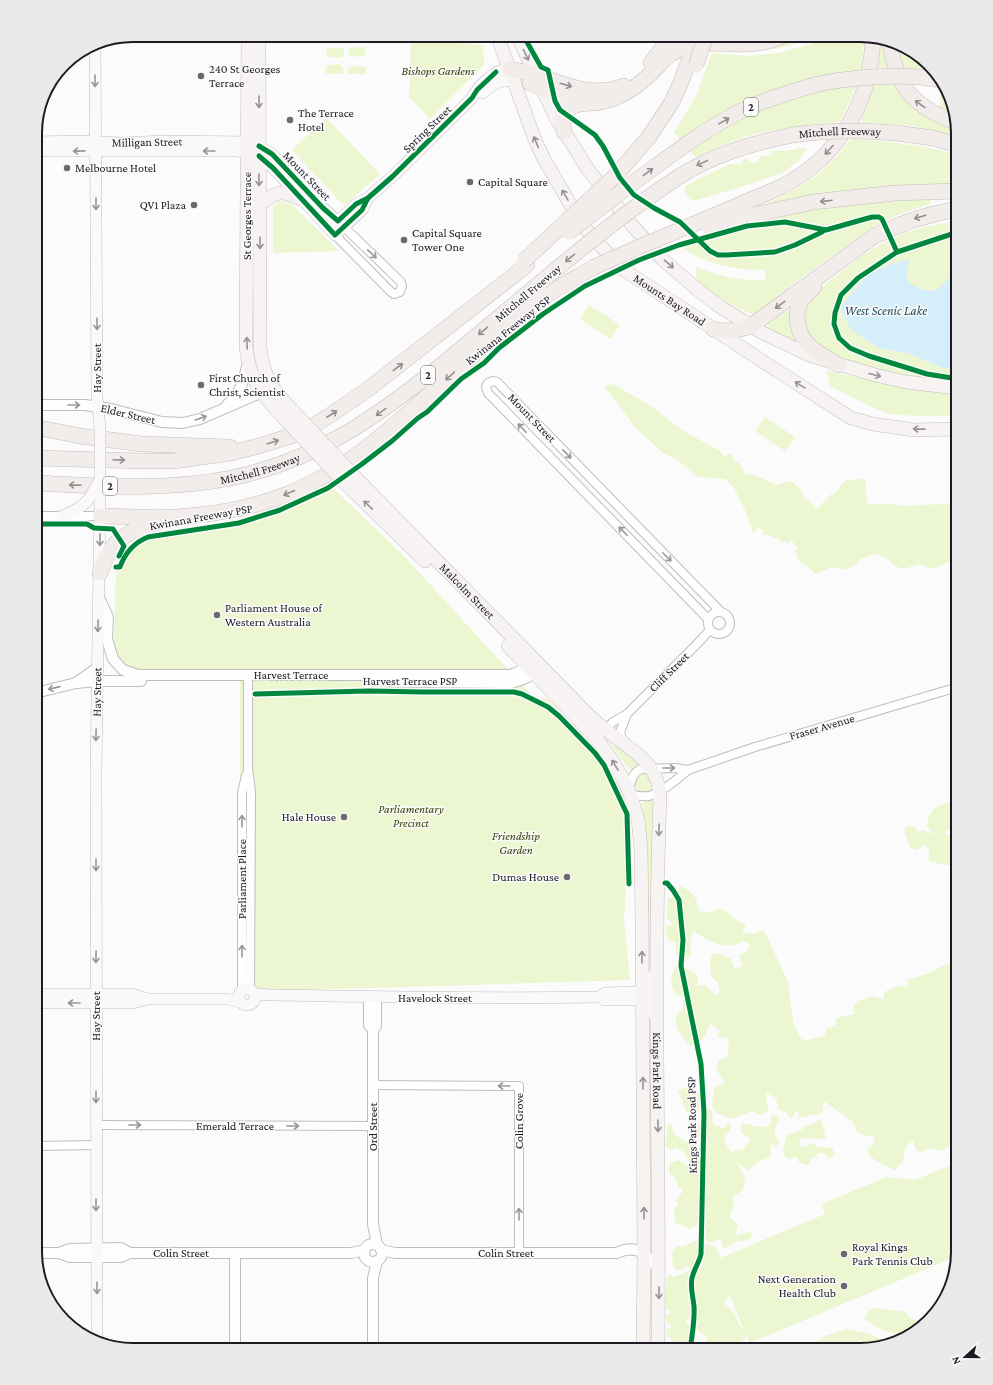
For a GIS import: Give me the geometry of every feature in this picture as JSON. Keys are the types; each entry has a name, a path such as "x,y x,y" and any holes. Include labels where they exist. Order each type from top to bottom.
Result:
{"highway":[{"path":"512,75 528,82 538,81 561,84 576,88 598,90 620,88 640,76 668,42"},
{"path":"692,61 696,42"},
{"path":"599,208 651,140 702,42"},
{"path":"538,81 565,98 588,102 602,102 629,91 647,78 664,59 680,49 701,43 738,44 763,42"},
{"path":"736,213 773,190 793,180 818,162 831,149 847,127 859,105 868,75 871,43"},
{"path":"891,47 893,62 899,78 915,101 929,110 950,120"},
{"name":"Mitchell Freeway","path":"42,458 159,462 217,456 255,447 290,436 309,428 367,390 395,369 526,263 599,208 691,141 736,114 774,97 818,84 844,79 872,76 921,77 933,79"},
{"path":"564,132 562,118 566,111 576,105 588,102"},
{"name":"Mitchell Freeway","path":"42,483 109,486 184,484 231,478 288,462 339,439 403,396 513,306 546,288 592,240 634,207 695,166 730,152 761,142 793,135 853,130 896,133 933,138 951,143"},
{"path":"526,263 651,140"},
{"path":"100,516 175,517 233,509 260,503 284,495 324,476 361,451 388,430 520,316 546,288 646,244 736,213 813,202 895,193 951,191"},
{"path":"713,329 721,332 731,332 751,326 873,237 918,217 951,210"},
{"path":"838,365 807,343 799,330 797,321 798,310 806,295 856,248"},
{"path":"42,428 80,436 142,444 255,447"},
{"path":"100,573 108,554 120,538 144,527 175,517"}],"main road":[{"name":"St Georges Terrace","path":"248,42 253,149 260,204 260,348 267,390"},
{"name":"St Georges Terrace","path":"259,42 246,340 248,362 255,382 267,390"},
{"name":"Mounts Bay Road","path":"500,42 538,146 554,176 583,226 621,268 851,418 873,424 914,430 951,429"},
{"name":"Mounts Bay Road","path":"520,42 564,132 609,197 662,259 719,306 751,326 809,356 875,375 898,380 951,387"},
{"name":"Hay Street","path":"95,50 98,407 100,429 100,480 95,498 100,516 97,668 97,1335"},
{"name":"Spring Street","path":"333,232 356,204 368,198 472,98 480,96 493,84 512,75"},
{"name":"Milligan Street","path":"42,142 95,146 236,151 253,149"},
{"name":"Milligan Street","path":"42,150 95,146"},
{"name":"Mount Street","path":"253,149 273,168 333,232"},
{"name":"Mount Street","path":"253,149 272,154 323,208 341,224"},
{"path":"260,204 276,193 289,193 303,200"},
{"name":"Malcolm Street","path":"267,390 287,414 350,480 601,734 612,760 630,792"},
{"path":"62,516 79,509 95,498"},
{"name":"Malcolm Street","path":"601,734 623,743 640,756 656,776 660,791"},
{"name":"Kings Park Road","path":"658,1343 657,883 660,791"},
{"name":"Kings Park Road","path":"630,792 638,819 640,838 640,996 644,1252 643,1343"},
{"path":"657,1031 653,1010 640,996 647,993 650,989 658,955"},
{"name":"Havelock Street","path":"247,995 516,998 599,997 605,993 640,996"},
{"path":"42,1003 96,999 132,994 148,999 227,999 247,995"},
{"path":"42,995 96,999"}],"street":[{"name":"Mount Street","path":"333,232 391,292 394,294 400,292 402,286 401,282 341,224"},
{"name":"Elder Street","path":"219,411 236,396 243,382 248,362"},
{"name":"Mount Street","path":"708,619 487,392 486,387 488,383 493,381 497,382 721,612"},
{"name":"Elder Street","path":"42,405 82,405 98,407 171,423 183,423 200,419 267,390"},
{"path":"586,494 596,484"},
{"path":"42,516 100,516"},
{"path":"645,554 655,544"},
{"name":"Harvest Terrace","path":"99,598 108,618 108,639 111,654 115,663 126,672 138,675 511,683 522,680 534,667"},
{"path":"721,612 725,614 729,622 727,630 723,633 714,633 708,626 708,619 713,614 721,612"},
{"name":"Cliff Street","path":"601,734 613,722 627,714 710,630"},
{"name":"Harvest Terrace","path":"76,683 97,668"},
{"name":"Harvest Terrace","path":"42,691 76,683 97,681 248,678"},
{"name":"Parliament Place","path":"247,995 242,793 248,768 248,678"},
{"name":"Fraser Avenue","path":"688,770 675,768 651,768 637,770 632,777 630,792 642,797 647,797 660,791 688,770 755,747 951,689"},
{"name":"Cliff Street","path":"623,743 620,732 627,714"},
{"name":"Ord Street","path":"372,997 376,1026 373,1030 373,1343"},
{"name":"Colin Grove","path":"373,1085 519,1086 519,1253"},
{"name":"Emerald Terrace","path":"96,1125 373,1126"},
{"path":"42,1146 96,1145"},
{"path":"659,1235 650,1248 644,1252 653,1262 659,1273"},
{"name":"Colin Street","path":"42,1253 59,1253 70,1249 97,1253 121,1248 130,1253 617,1253 622,1256 637,1256 644,1252"},
{"path":"235,1253 235,1343"}],"green space":[{"name":"Bishops Gardens","path":"411,42 440,42 483,45 484,65 430,119 409,97"},
{"path":"781,42 800,42 782,47 746,52"},
{"path":"814,42 863,42 863,58 858,80 850,102 839,122 799,126 759,133 735,140 696,157 692,155 690,149 723,128 761,110 819,92 816,77 788,85 681,140 674,133 696,96 712,53 747,56 779,53"},
{"path":"878,44 887,46 891,68 876,68"},
{"path":"365,47 365,54 363,57 351,56 348,53 349,48"},
{"path":"326,48 344,48 344,54 341,58 330,57 327,55"},
{"path":"896,50 906,54 925,70 900,68"},
{"path":"339,64 343,67 343,74 326,74 326,67 328,65"},
{"path":"352,66 366,67 366,74 348,74 348,69"},
{"path":"874,84 898,85 941,123 951,129 951,137 913,126 860,122 868,105"},
{"path":"941,91 949,113 940,112"},
{"path":"326,118 380,174 346,204 341,203 292,150"},
{"path":"851,139 905,144 951,153 951,186 756,208 802,186 833,161"},
{"path":"798,148 807,149 798,161 784,172 741,187 693,201 685,194 685,186 730,164 741,164 745,158 754,164 762,156 771,155 772,151 793,150"},
{"path":"915,199 931,200 930,204 895,216 868,230 797,281 755,316 717,296 696,281 696,267 722,276 747,280 766,280 765,270 743,269 710,262 700,258 681,246 748,227 765,219 796,212"},
{"path":"281,201 290,202 339,251 273,253 273,206"},
{"path":"951,222 951,277 935,291 924,290 910,284 906,274 910,259 895,263 879,348 907,353 943,368 951,369 951,382 924,379 858,367 817,346 803,327 805,306 812,295 862,256 881,244 904,233 924,227"},
{"path":"589,305 620,325 610,339 580,319"},
{"path":"792,308 810,350 769,330 768,323"},
{"path":"826,370 841,374 951,392 951,416 890,414 876,409 830,386"},
{"path":"613,384 651,406 685,432 720,451 724,456 731,453 734,460 739,463 745,474 755,475 776,485 791,481 800,489 803,496 817,509 831,494 833,495 846,480 865,479 867,504 906,506 951,503 951,561 932,569 920,564 903,569 895,566 885,557 874,554 860,559 848,570 832,567 816,574 803,563 799,562 797,554 794,551 798,548 791,540 787,544 784,541 782,543 777,537 775,539 769,535 765,535 759,527 753,533 745,510 734,488 725,479 698,477 675,458 663,453 634,426 604,386"},
{"path":"765,417 795,437 785,451 755,431"},
{"name":"Parliamentary Precinct","path":"333,488 404,556 535,699 547,698 594,747 603,759 630,815 624,920 630,980 240,992 240,674 124,669 114,656 115,591 117,570 122,560 133,547 145,540 223,528 256,520 286,510"},
{"path":"609,742 635,758 642,764 630,771"},
{"path":"640,772 647,772 653,790 651,793 640,793 636,788 634,781"},
{"path":"655,798 649,987 644,836 645,819 642,802"},
{"path":"951,802 951,830 944,832 951,837 951,866 929,861 929,850 925,845 917,850 910,847 905,834 906,827 913,826 917,831 925,831 934,835 927,826 930,814 937,807"},
{"path":"681,886 694,896 697,901 699,911 709,913 719,909 726,911 733,918 746,925 742,932 754,934 764,930 788,982 793,1022 799,1036 804,1041 825,1036 826,1028 835,1026 836,1018 854,1014 854,1007 858,1001 873,996 884,999 883,993 893,988 902,986 909,988 907,980 951,963 951,1145 940,1151 930,1148 922,1152 916,1150 913,1140 905,1148 903,1162 895,1170 869,1156 867,1149 875,1142 873,1135 867,1137 856,1131 854,1123 824,1101 822,1113 799,1118 798,1109 791,1119 787,1113 778,1109 776,1098 766,1093 769,1111 761,1115 752,1111 731,1119 716,1113 712,1107 715,1087 725,1083 716,1069 719,1060 727,1058 729,1048 728,1037 722,1038 717,1036 720,1031 710,1024 703,1039 690,1046 679,1033 675,1019 683,1008 683,998 675,994 672,987 672,975 677,965 685,967 698,976 698,986 705,985 716,995 720,992 718,983 711,976 710,960 713,954 720,953 731,959 734,968 743,967 739,955 747,951 750,945 744,941 730,945 717,944 693,931 690,942 691,956 681,961 676,954 676,942 670,941 665,933 666,926 674,924 667,919 667,898 672,898"},
{"path":"647,1006 653,1019 652,1208 650,1244"},
{"path":"685,1088 699,1092 701,1104 712,1111 713,1124 724,1128 728,1122 731,1126 730,1131 725,1136 725,1143 731,1152 744,1149 751,1138 741,1133 741,1124 762,1127 769,1126 772,1114 777,1116 779,1120 774,1131 779,1144 776,1147 772,1143 769,1158 759,1161 748,1170 737,1163 743,1173 745,1182 742,1190 732,1197 734,1203 730,1217 738,1225 735,1236 748,1232 753,1233 749,1240 735,1242 728,1247 723,1248 721,1239 711,1243 702,1239 699,1224 690,1229 683,1225 676,1224 674,1213 675,1206 679,1207 676,1199 681,1194 683,1188 679,1187 675,1177 671,1175 668,1170 670,1163 678,1160 692,1168 684,1152 676,1148 671,1150 665,1146 668,1124 672,1126 675,1135 687,1142 690,1147 702,1145 707,1143 709,1140 699,1136 692,1137 689,1131 690,1126 700,1124 704,1115 699,1111 691,1117 689,1115 678,1091"},
{"path":"821,1119 826,1139 804,1138 800,1139 799,1145 806,1147 810,1143 819,1147 832,1148 835,1154 829,1159 824,1153 818,1153 816,1157 810,1159 810,1164 805,1165 799,1162 797,1157 790,1159 786,1157 783,1152 786,1137 791,1133 801,1130 807,1125"},
{"name":"Royal Kings Park Tennis Club","path":"951,1165 950,1259 750,1343 744,1330 746,1338 740,1342 741,1343 707,1343 706,1335 699,1332 695,1325 693,1314 685,1321 690,1327 698,1343 673,1343 673,1340 666,1335 667,1329 672,1326 667,1322 666,1316 672,1313 665,1308 667,1276 671,1274 673,1277 691,1269 687,1266 677,1271 675,1268 672,1261 672,1256 673,1250 678,1246 683,1247 695,1241 716,1247 720,1258 825,1214 822,1204 887,1177 915,1180","holes":["729,1296 744,1330 739,1324 734,1313 724,1303"]},
{"path":"646,1263 654,1270 654,1343 646,1343"},
{"path":"877,1308 906,1312 910,1318 918,1321 906,1331 900,1334 890,1332 865,1319 869,1311"},
{"path":"847,1329 870,1334 884,1340 860,1343 814,1343 825,1336"}],"water":[{"name":"West Scenic Lake","path":"910,259 906,274 910,284 924,290 935,291 951,277 951,369 943,368 907,353 879,348 851,330 840,308 868,274 895,263"}],"cycle path":[{"path":"527,42 541,67 548,70 555,101 560,110 595,135 603,146 620,178 634,195 680,222 710,251 718,255 775,252 795,245 824,230"},
{"path":"259,146 272,154 323,208 338,221 356,204 368,198 393,176 472,98 477,90 496,72"},
{"path":"259,156 273,168 335,235 362,210 368,198"},
{"name":"Kwinana Freeway PSP","path":"116,567 120,567 124,557 134,545 148,537 239,523 280,510 328,488 392,441 427,412 461,379 484,363 499,348 543,314 585,286 639,260 679,245 747,226 785,222 826,230 872,217 879,217 882,219 897,252"},
{"path":"951,234 897,252 858,278 841,295 835,313 834,324 839,338 850,348 869,356 927,374 951,378"},
{"path":"42,524 87,524 94,528 113,529 124,546 119,556"},
{"name":"Harvest Terrace PSP","path":"255,694 368,691 514,692 522,694 548,707 559,716 595,753 604,765 627,814 629,884"},
{"name":"Kings Park Road PSP","path":"665,883 667,883 673,890 679,900 683,940 681,966 701,1064 704,1113 701,1254 691,1282 694,1312 691,1343"}],"place":[{"name":"240 St Georges Terrace","path":"201,76"},
{"name":"The Terrace Hotel","path":"290,120"},
{"name":"Melbourne Hotel","path":"67,168"},
{"name":"Capital Square","path":"470,182"},
{"name":"QV1 Plaza","path":"194,205"},
{"name":"Capital Square Tower One","path":"404,240"},
{"name":"First Church of Christ, Scientist","path":"201,385"},
{"name":"Parliament House of Western Australia","path":"217,615"},
{"name":"Hale House","path":"344,817"},
{"name":"Dumas House","path":"567,877"},
{"name":"Royal Kings Park Tennis Club","path":"844,1254"},
{"name":"Next Generation Health Club","path":"844,1286"}],"park label":[{"name":"Friendship Garden","path":"516,843"}]}
